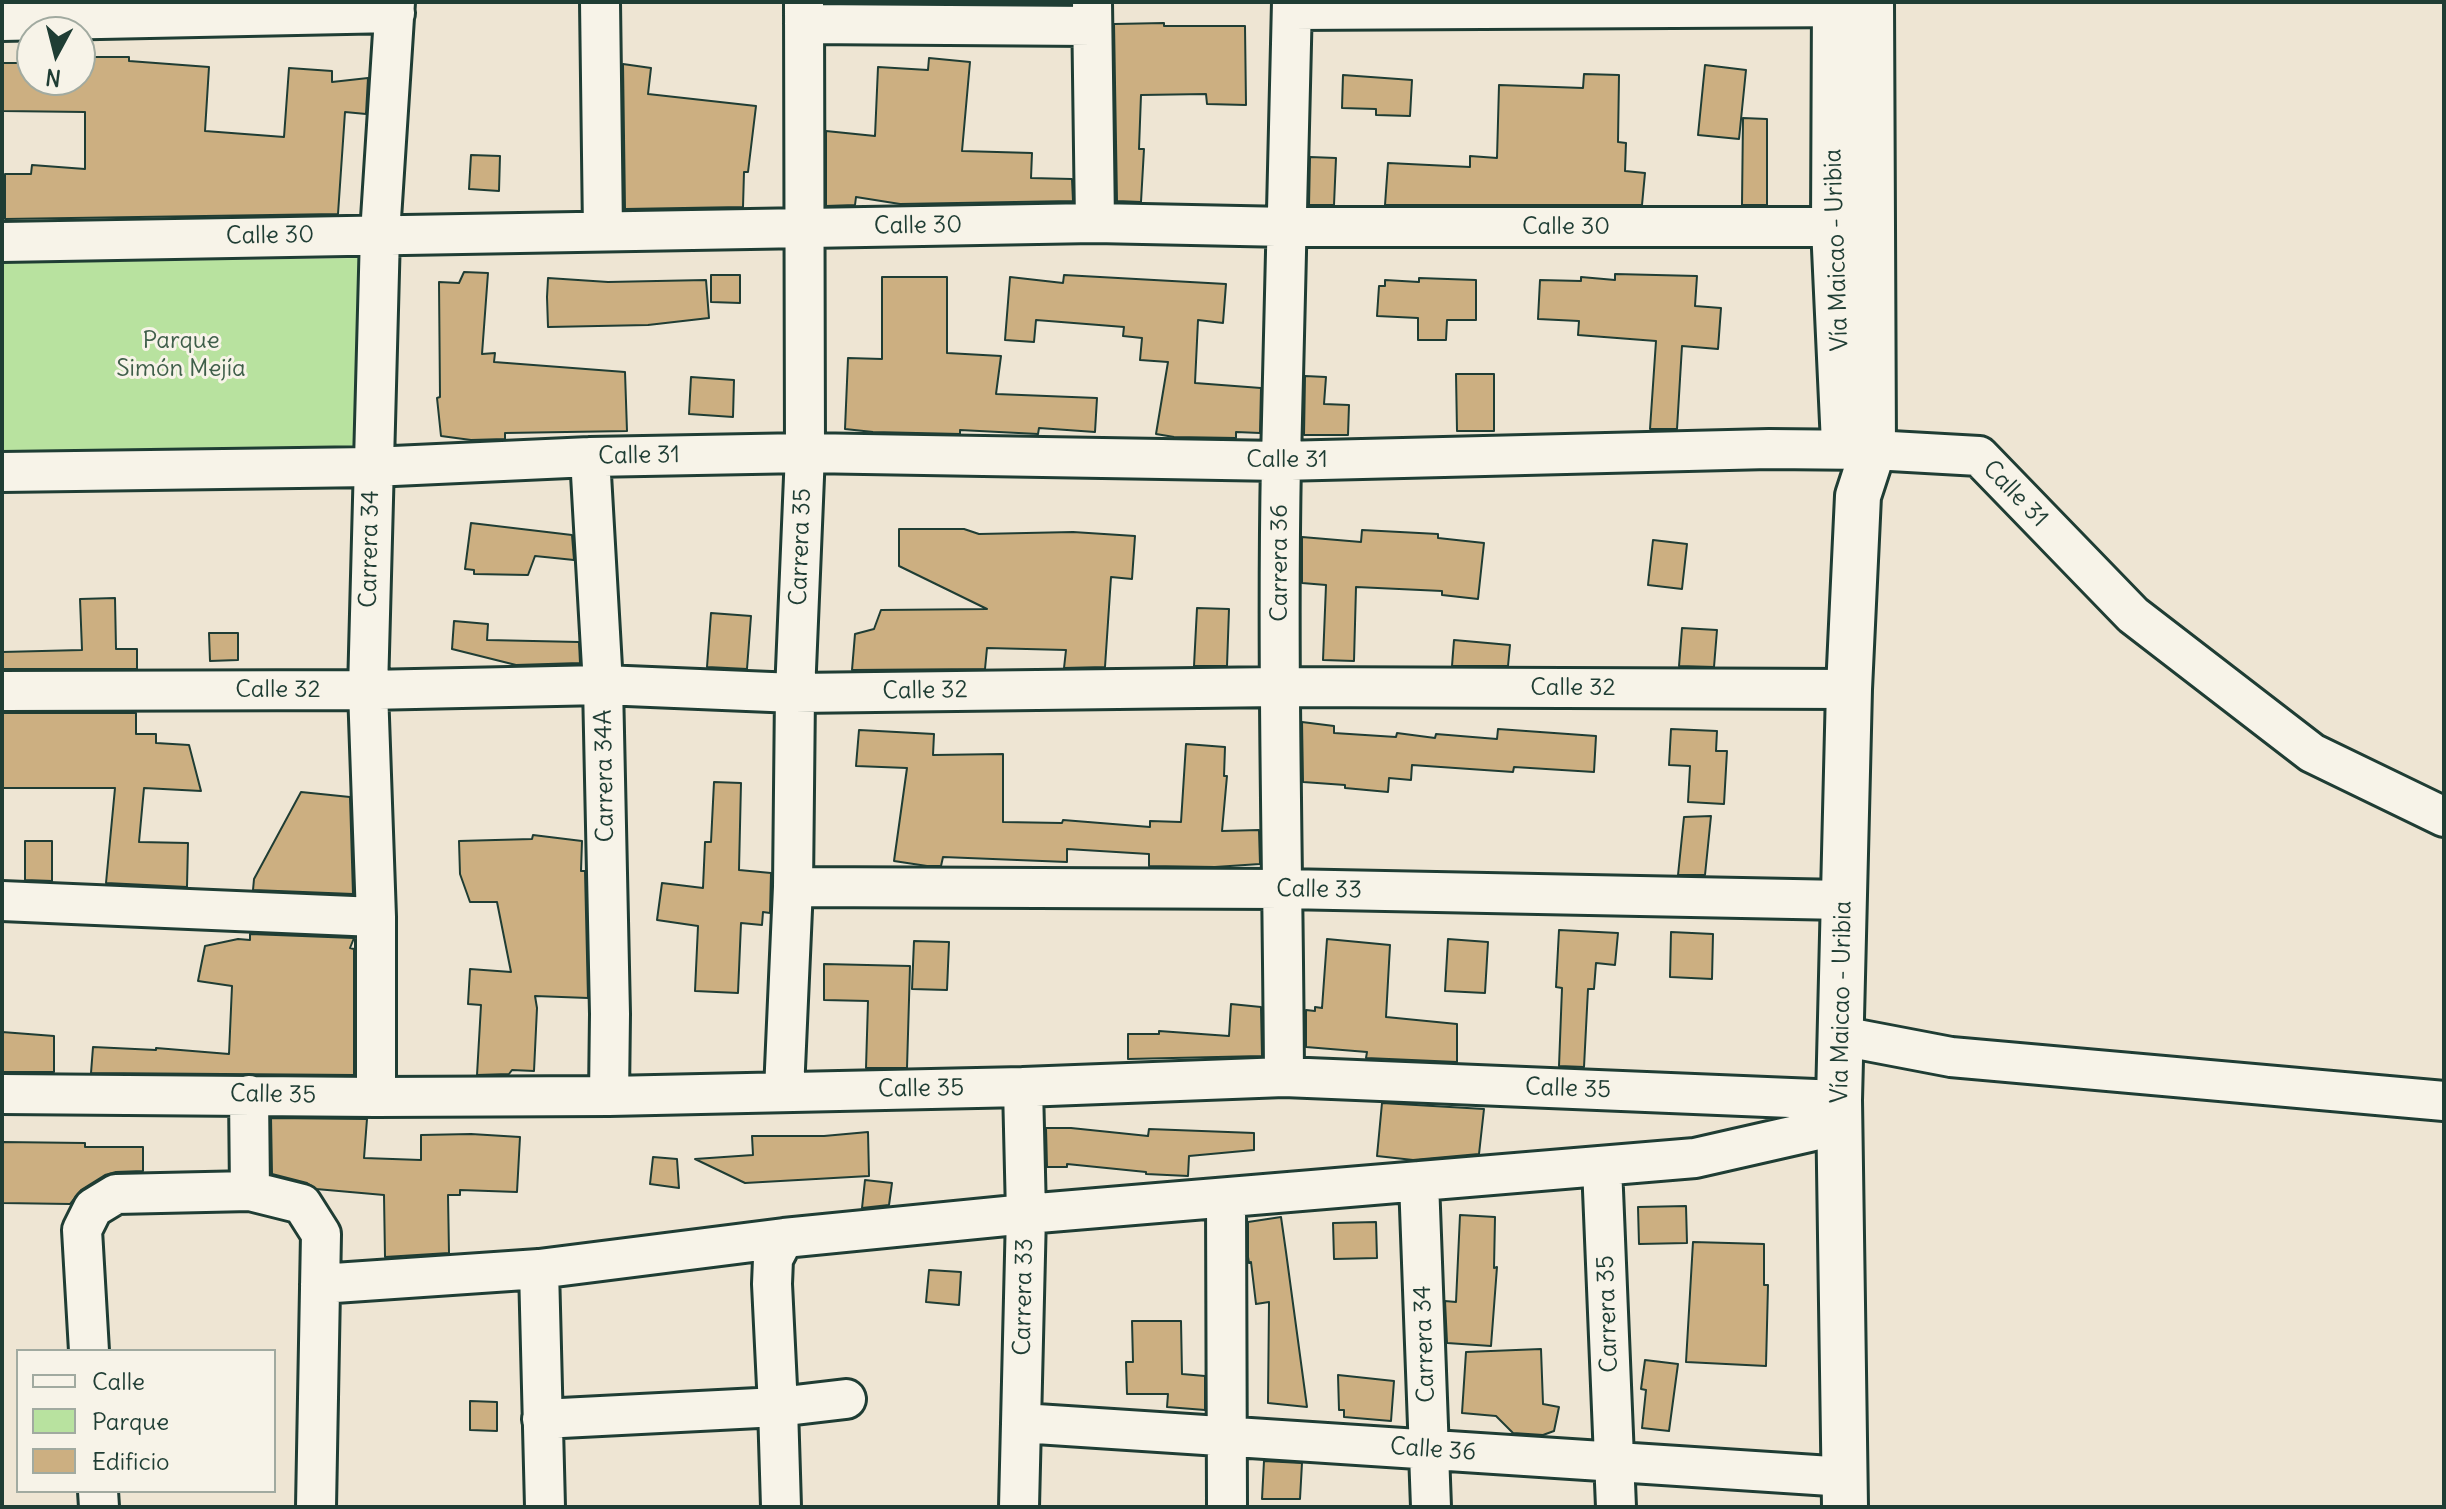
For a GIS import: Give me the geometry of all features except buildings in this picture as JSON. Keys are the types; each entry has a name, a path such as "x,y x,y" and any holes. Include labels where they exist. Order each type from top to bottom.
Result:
{"street":[{"path":"600,2 603,231"},
{"path":"1292,6 1853,5"},
{"name":"Vía Maicao - Uribia","path":"1853,5 1834,227 1859,450"},
{"name":"Vía Maicao - Uribia","path":"1846,1492 1840,1112 1849,689 1859,450 1853,5"},
{"name":"Carrera 36","path":"1284,1077 1279,687 1292,6"},
{"path":"2,21 395,8"},
{"name":"Carrera 34","path":"376,1097 376,917 368,690 380,234 395,8"},
{"path":"804,13 1092,14 1095,223"},
{"name":"Carrera 35","path":"784,1091 805,453 804,13"},
{"name":"Calle 30","path":"2,242 1095,223 1288,227 1834,227"},
{"name":"Calle 31","path":"2,472 372,467 590,457 805,453 1281,461 1769,449 1979,456 2133,615 2312,753 2444,817"},
{"name":"Carrera 34A","path":"590,457 603,685 609,1096"},
{"name":"Calle 32","path":"2,691 368,690 603,685 795,693 1279,687 1849,689"},
{"name":"Calle 33","path":"793,887 1283,889 1844,900"},
{"path":"2,901 376,917"},
{"path":"1841,1036 1951,1057 2444,1101"},
{"name":"Calle 35","path":"2,1094 609,1096 1023,1087 1284,1077 1840,1112"},
{"name":"Carrera 33","path":"1019,1507 1026,1214 1023,1087"},
{"path":"249,1095 250,1191"},
{"path":"320,1284 539,1269 784,1238 1026,1214 1695,1158 1840,1112"},
{"name":"Carrera 35","path":"1602,1166 1616,1507"},
{"name":"Carrera 34","path":"1419,1181 1431,1507"},
{"path":"89,1349 82,1230 93,1208 116,1194 250,1191 302,1204 321,1234 316,1507"},
{"path":"1226,1198 1227,1507"},
{"path":"781,1507 772,1284 773,1259 784,1238"},
{"path":"539,1269 545,1507"},
{"path":"542,1419 778,1407 846,1399"},
{"name":"Calle 36","path":"1021,1423 1614,1462 1846,1492"}],"green space":[{"name":"Parque Simón Mejía","path":"359,258 361,448 2,452 2,263"}]}
